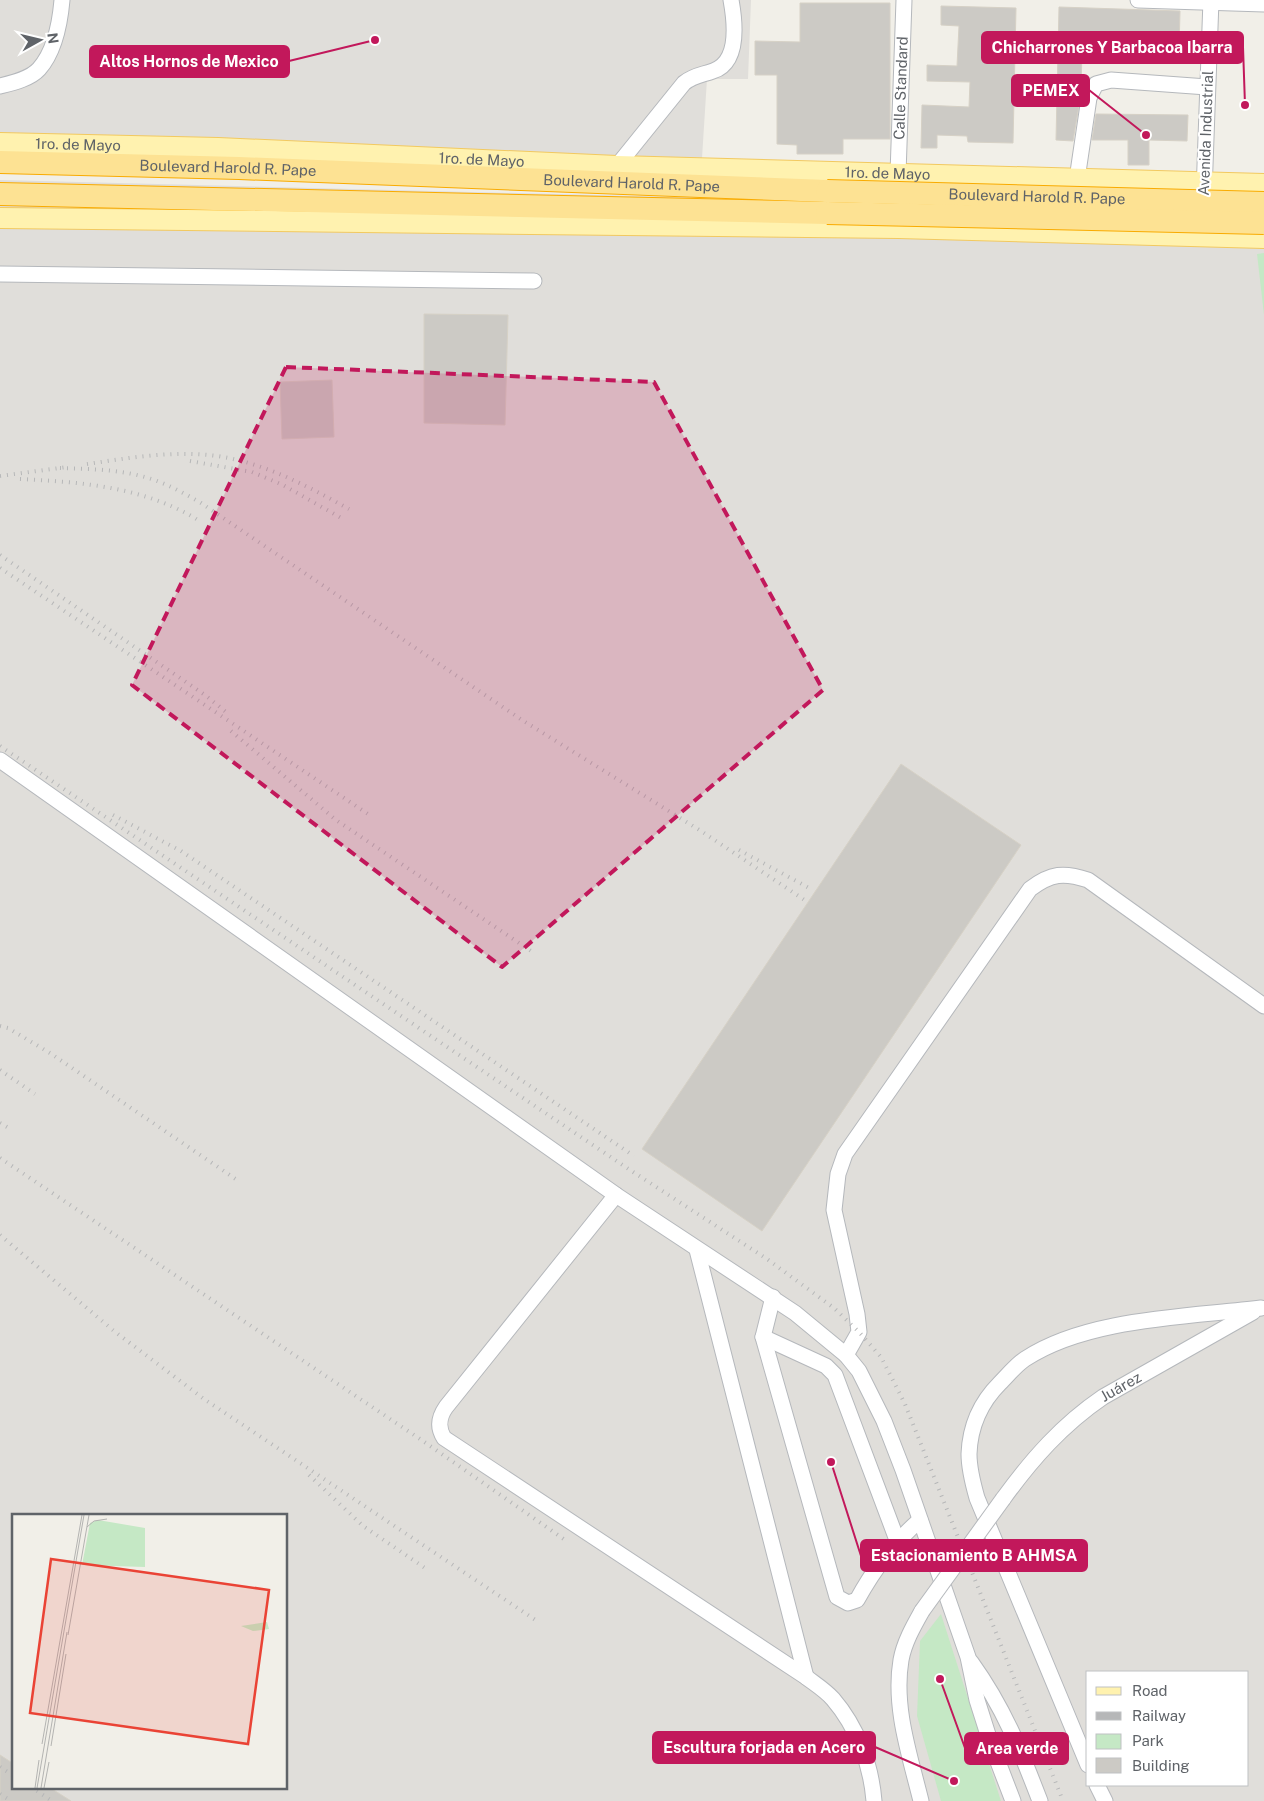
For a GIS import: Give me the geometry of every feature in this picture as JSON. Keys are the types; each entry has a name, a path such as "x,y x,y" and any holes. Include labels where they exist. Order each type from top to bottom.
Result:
{"highway":[{"name":"Boulevard Harold R. Pape","path":"0,162 239,168 827,202 1264,224"},
{"name":"Boulevard Harold R. Pape","path":"0,194 237,200 1264,203"}],"main road":[{"name":"1ro. de Mayo","path":"0,144 218,148 617,166 1264,184"},
{"path":"0,218 898,228 1264,238"}],"street":[{"path":"0,86 17,82 38,70 53,46 61,16 62,0"},
{"path":"617,166 684,83 694,76 719,68 729,59 733,48 731,0"},
{"name":"Calle Standard","path":"898,174 904,0"},
{"path":"1138,0 1264,4"},
{"name":"Avenida Industrial","path":"1202,237 1210,1"},
{"path":"1077,179 1089,98 1096,84 1111,80 1207,87"},
{"path":"0,274 534,281"},
{"path":"0,760 616,1195 697,1250 773,1297 846,1355 872,1393 884,1421 968,1657 977,1700 1013,1801"},
{"path":"846,1355 860,1332 834,1210 838,1174 845,1154 1030,889 1044,878 1058,875 1074,875 1088,880 1264,1006"},
{"path":"616,1195 446,1407 440,1416 441,1433 444,1438 806,1676 832,1698 852,1727 865,1757 874,1801"},
{"path":"697,1250 806,1676"},
{"path":"773,1297 763,1337 837,1597 848,1603 857,1600 870,1576 897,1540 920,1520"},
{"path":"1086,1759 977,1498 969,1454 971,1434 978,1413 988,1395 1025,1360 1063,1340 1128,1324 1263,1307"},
{"name":"Juárez","path":"921,1801 906,1738 899,1696 901,1660 909,1634 922,1611 1031,1460 1081,1412 1263,1307"},
{"path":"763,1337 826,1366 835,1375 897,1540"},
{"path":"968,1657 994,1694 1005,1715 1040,1801"},
{"path":"1098,1786 1105,1801"}],"highlighted area":[{"path":"286,367 654,382 823,690 502,967 132,685"}],"shaded area":[{"path":"0,0 751,0 748,79 707,79 702,158 0,136"},
{"path":"0,180 1264,212 1264,1801 0,1801"}],"green space":[{"path":"1264,253 1264,315 1257,254"},
{"path":"941,1614 1001,1801 941,1801 917,1716 920,1641"}],"building":[{"path":"800,3 890,3 890,139 843,139 843,154 797,154 797,145 777,144 777,75 755,75 755,41 800,42"},
{"path":"941,6 1016,8 1013,143 968,142 967,136 937,135 937,148 921,148 922,105 969,107 970,82 927,81 927,65 957,66 959,26 941,25"},
{"path":"1059,7 1180,11 1179,49 1082,46 1081,93 1073,141 1056,140"},
{"path":"1096,114 1188,115 1187,141 1149,140 1149,165 1128,165 1128,140 1092,140"},
{"path":"424,314 508,315 505,425 424,423"},
{"path":"332,380 334,437 282,439 280,382"},
{"path":"901,764 1021,845 762,1231 642,1149"},
{"path":"0,1755 12,1763 12,1788 51,1788 71,1801 0,1801"}],"railway":[{"path":"87,464 168,454 201,454 235,459 285,476 349,509"},
{"path":"190,461 252,472 283,485 343,519"},
{"path":"0,476 67,467"},
{"path":"60,468 111,471 141,476 164,484 201,503 522,720 701,831 806,901"},
{"path":"20,479 66,482 134,493 156,500 198,520"},
{"path":"0,555 205,695 226,712"},
{"path":"0,568 368,814"},
{"path":"231,731 336,820 534,953"},
{"path":"0,746 627,1168 767,1259 834,1308 859,1332 881,1357 905,1404 1063,1801"},
{"path":"113,815 181,851 634,1156"},
{"path":"739,850 811,889"},
{"path":"0,1026 8,1028 50,1053 240,1182"},
{"path":"0,1070 35,1094"},
{"path":"0,1123 9,1128"},
{"path":"0,1158 423,1441 568,1542"},
{"path":"0,1235 114,1331 204,1399 537,1621"},
{"path":"309,1475 363,1526 425,1568"},
{"path":"0,1767 12,1775"},
{"path":"32,1788 52,1801"},
{"path":"0,1794 11,1801"}],"place":[{"name":"Altos Hornos de Mexico","path":"375,40"},
{"name":"Chicharrones Y Barbacoa Ibarra","path":"1245,105"},
{"name":"PEMEX","path":"1146,135"},
{"name":"Estacionamiento B AHMSA","path":"831,1462"},
{"name":"Area verde","path":"940,1679"},
{"name":"Escultura forjada en Acero","path":"954,1781"}]}
